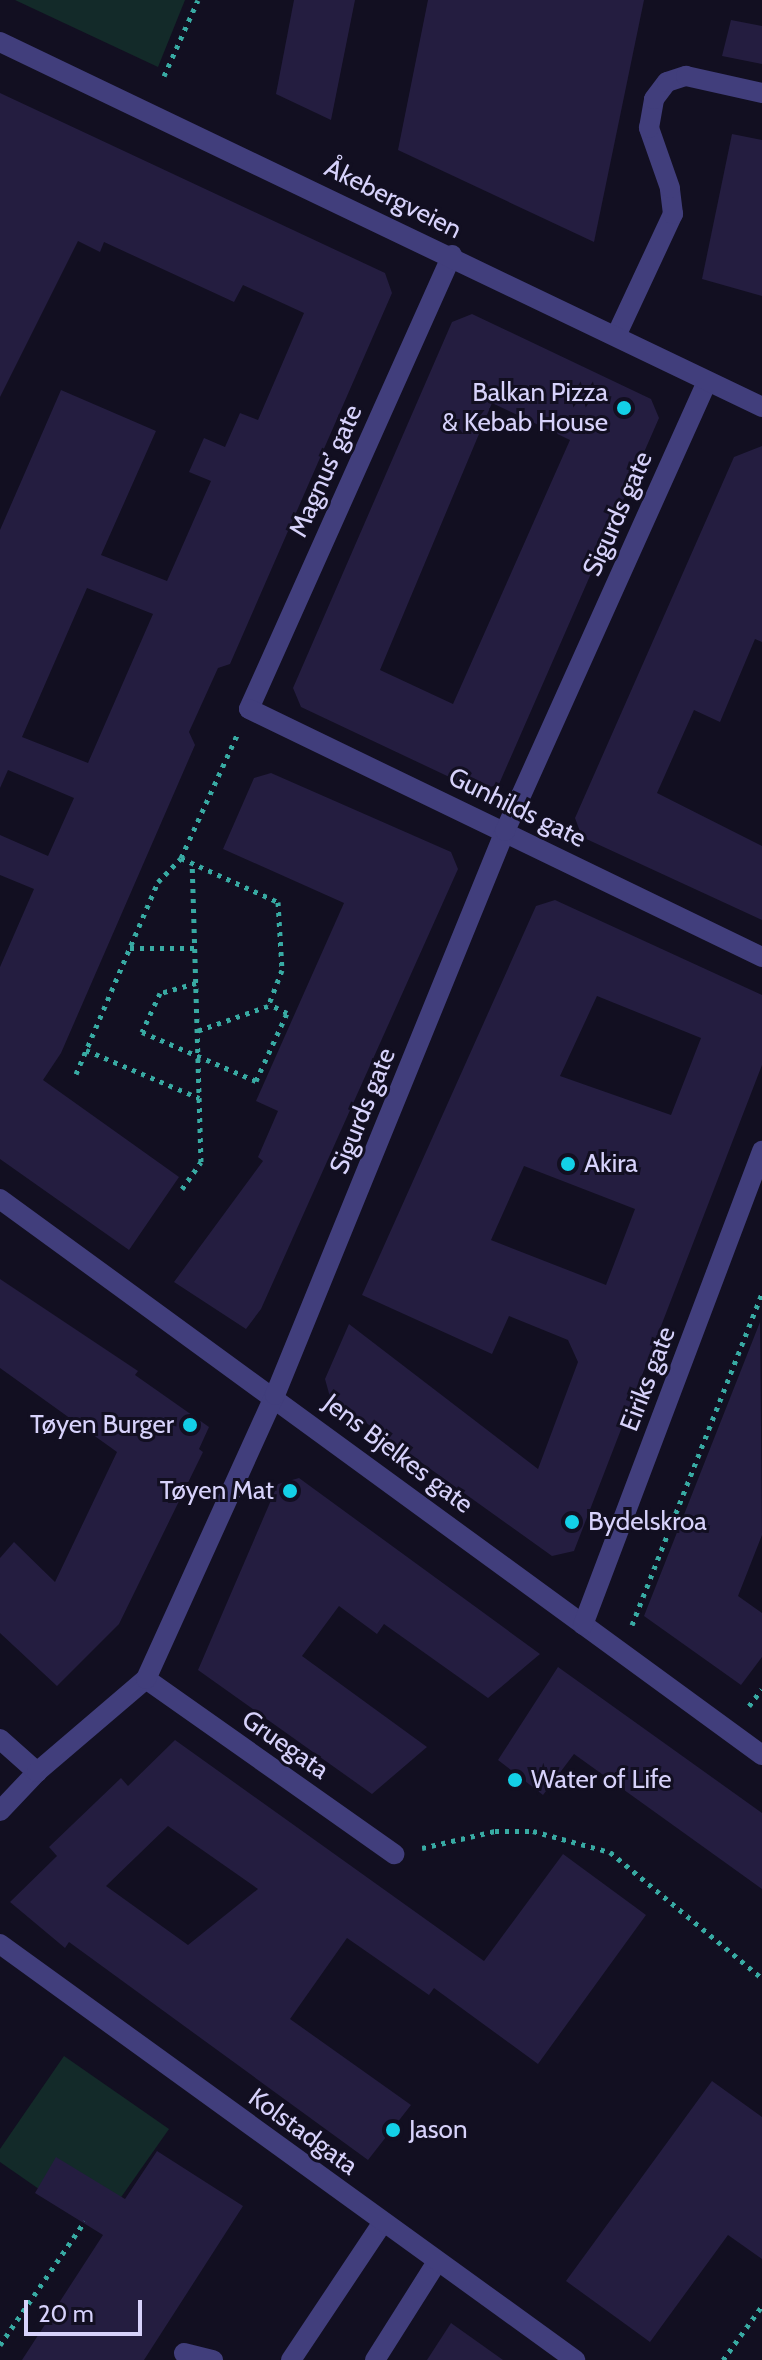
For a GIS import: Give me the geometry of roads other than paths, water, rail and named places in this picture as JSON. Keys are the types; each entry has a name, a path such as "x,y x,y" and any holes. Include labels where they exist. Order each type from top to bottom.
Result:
{"street":[{"name":"Åkebergveien","path":"0,42 452,255 762,407"},
{"path":"616,336 673,214 670,188 649,128 654,99 667,82 686,76 762,93"},
{"name":"Magnus’ gate","path":"249,709 452,255"},
{"name":"Sigurds gate","path":"0,1811 37,1772 146,1679 275,1395 505,831 707,381"},
{"name":"Gunhilds gate","path":"249,709 762,957"},
{"name":"Eiriks gate","path":"583,1625 762,1151"},
{"name":"Jens Bjelkes gate","path":"0,1199 275,1395 762,1755"},
{"name":"Gruegata","path":"146,1679 394,1854"},
{"path":"0,1739 37,1772"},
{"name":"Kolstadgata","path":"0,1944 575,2360"},
{"path":"291,2360 383,2222"},
{"path":"375,2360 437,2262"},
{"path":"184,2353 213,2360"}],"place":[{"name":"Balkan Pizza & Kebab House","path":"624,408"},
{"name":"Akira","path":"568,1164"},
{"name":"Tøyen Burger","path":"190,1425"},
{"name":"Tøyen Mat","path":"290,1491"},
{"name":"Bydelskroa","path":"572,1522"},
{"name":"Water of Life","path":"515,1780"},
{"name":"Jason","path":"393,2130"}]}
